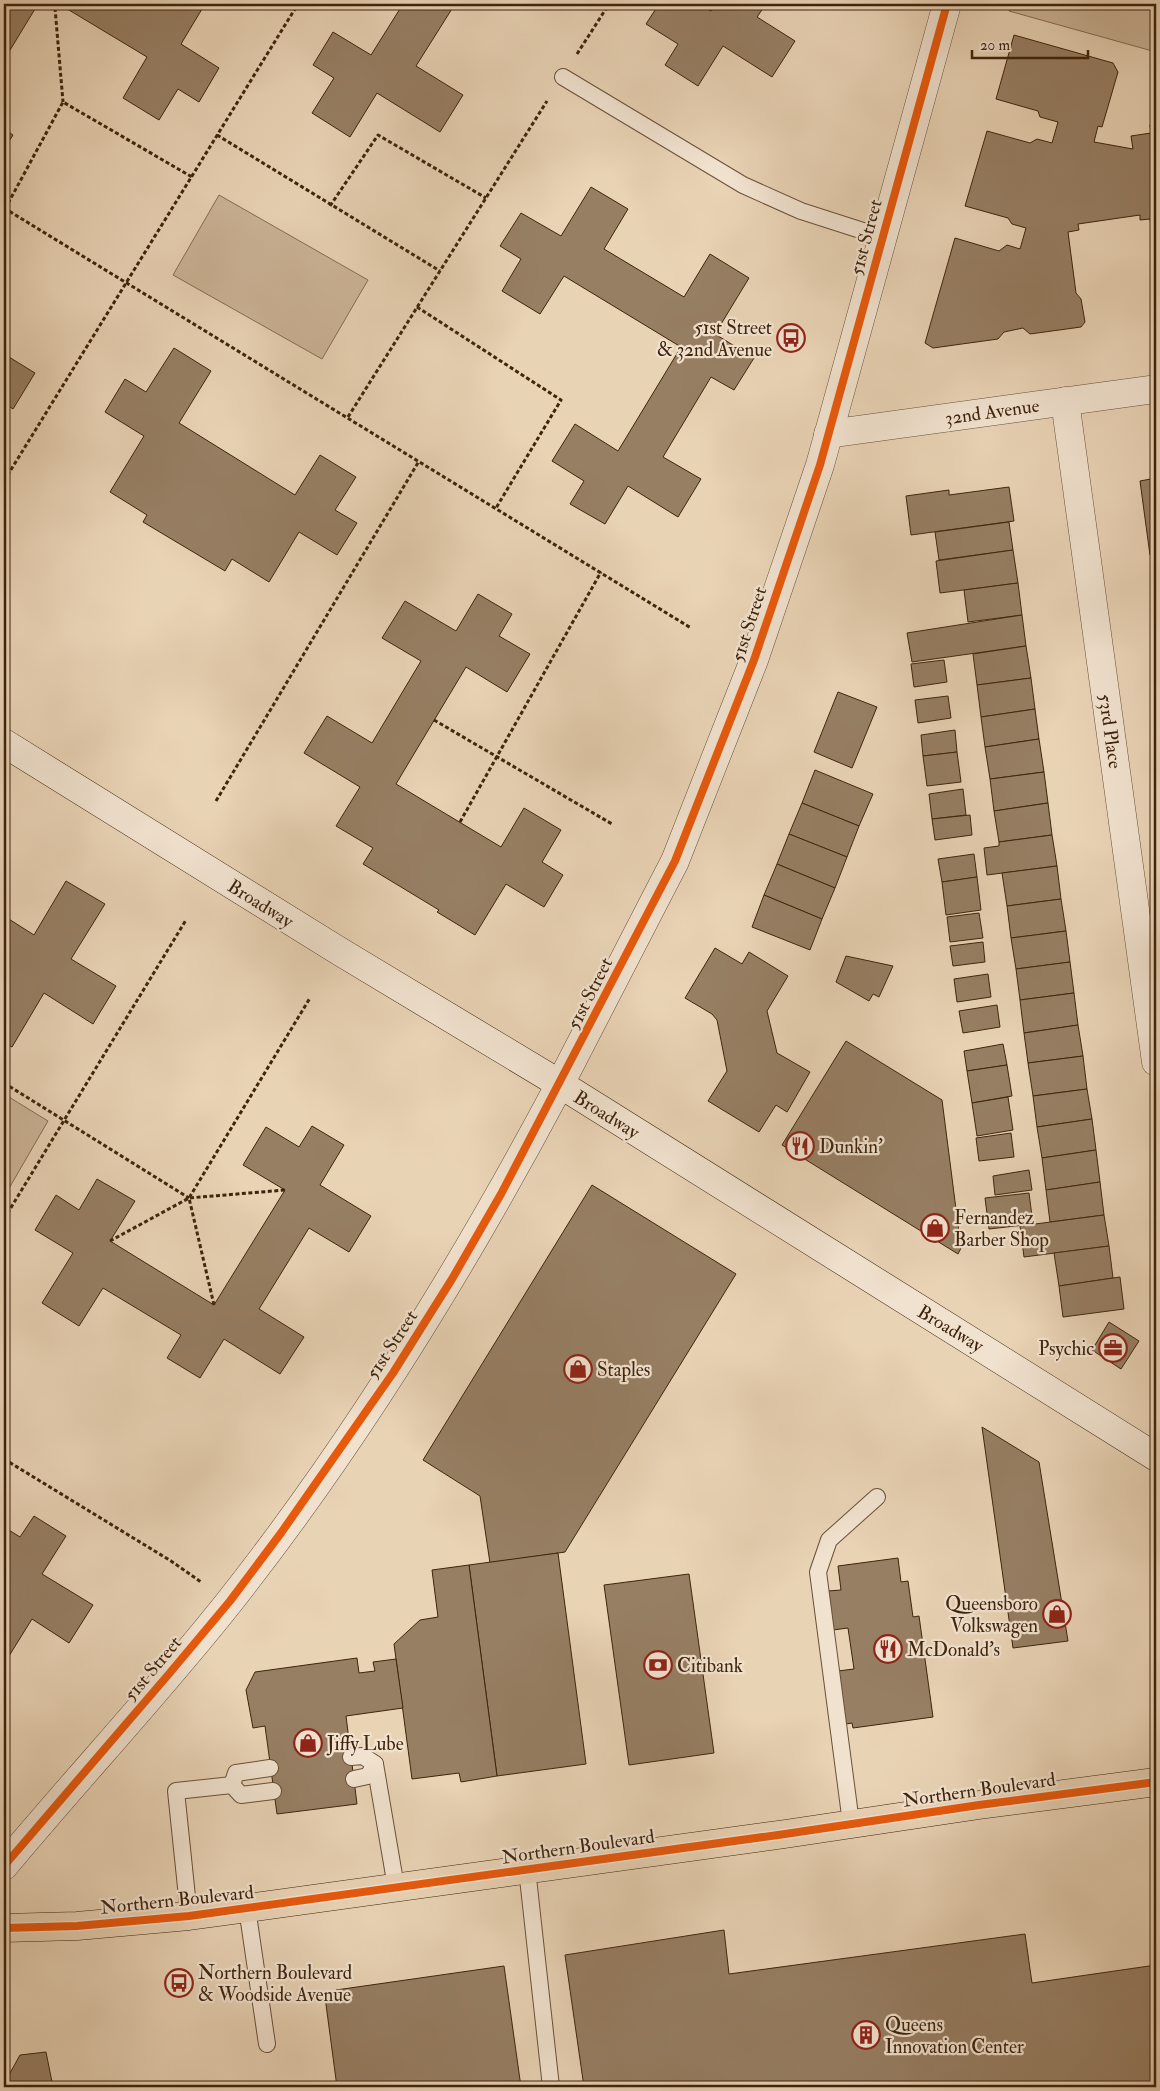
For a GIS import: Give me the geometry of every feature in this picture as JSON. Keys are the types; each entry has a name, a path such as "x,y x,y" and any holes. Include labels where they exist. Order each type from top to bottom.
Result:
{"main road":[{"name":"Northern Boulevard","path":"4,1928 77,1926 189,1916 1156,1782"}],"street":[{"name":"51st Street","path":"4,1866 230,1601 282,1533 393,1373 452,1279 496,1203 560,1084 675,861 754,660 820,465 947,4"},
{"name":"32nd Avenue","path":"828,434 1156,389"},
{"name":"53rd Place","path":"1065,401 1156,1062"},
{"name":"Broadway","path":"4,743 339,951 560,1084 1156,1457"}],"lane":[{"path":"563,77 743,185 801,211 882,237"},
{"path":"851,1823 818,1572 829,1540 877,1497"},
{"path":"351,1757 363,1756 375,1764 396,1887"},
{"path":"354,1779 368,1776 375,1764"},
{"path":"232,1786 236,1773 270,1768"},
{"path":"232,1786 241,1795 273,1791"},
{"path":"189,1916 176,1791 232,1786"},
{"path":"527,1869 551,2087"},
{"path":"247,1908 267,2044"}],"path":[{"path":"4,481 298,4"},
{"path":"348,417 609,4"},
{"path":"710,4 711,11"},
{"path":"55,8 63,102 4,209 348,417 691,628"},
{"path":"63,102 192,176"},
{"path":"217,135 330,206 440,271"},
{"path":"330,206 378,135 486,198"},
{"path":"417,307 561,400 496,508"},
{"path":"216,801 419,461"},
{"path":"460,822 601,572"},
{"path":"434,720 496,758 612,824"},
{"path":"4,1219 186,920"},
{"path":"214,1305 189,1198 310,998"},
{"path":"4,1083 189,1198"},
{"path":"110,1241 189,1198 285,1190"},
{"path":"4,1459 171,1561 230,1601"}],"shaded area":[{"path":"1011,4 1156,4 1156,52 1009,11"},
{"path":"219,195 368,280 322,359 173,275"},
{"path":"4,1094 48,1121 4,1197"}],"building":[{"path":"4,4 38,4 4,60"},
{"path":"59,4 143,4 152,9 155,4 205,4 181,44 219,68 199,102 178,89 159,120 123,98 147,57"},
{"path":"403,4 455,4 416,66 463,95 440,132 377,93 350,137 312,113 334,78 313,65 333,32 371,55"},
{"path":"659,4 699,4 711,11 716,4 766,4 757,17 795,41 772,77 723,46 698,86 665,65 678,44 646,24"},
{"path":"1014,35 1113,63 1118,72 1102,127 1098,126 1094,142 1133,149 1131,136 1151,133 1150,125 1156,124 1156,260 1150,219 1140,220 1140,215 1078,224 1079,230 1068,232 1076,293 1081,299 1085,322 1081,327 1030,334 1023,328 1004,332 998,339 933,348 925,343 955,238 999,251 1007,245 1020,249 1026,228 1012,224 1008,218 965,206 987,131 1030,143 1037,139 1052,143 1058,122 1040,117 1038,111 996,99"},
{"path":"4,129 13,135 4,149"},
{"path":"591,187 628,209 604,249 684,297 710,254 749,278 715,334 754,358 734,390 711,377 663,457 701,479 678,517 628,486 605,524 570,504 584,481 552,461 575,424 618,451 681,347 564,276 540,314 502,291 521,259 500,246 521,213 561,236"},
{"path":"174,348 211,371 179,423 295,495 320,455 356,477 335,510 357,523 337,555 299,532 269,582 232,559 225,571 143,522 147,515 110,492 144,436 105,412 125,379 146,392"},
{"path":"4,354 35,373 13,409 4,403"},
{"path":"1156,478 1156,554 1150,555 1140,481"},
{"path":"1009,487 1014,521 911,535 906,496 949,490 949,495"},
{"path":"1009,522 1013,550 939,560 935,532"},
{"path":"1013,550 1018,583 940,593 936,561"},
{"path":"1018,583 1022,615 968,622 964,590"},
{"path":"1153,586 1156,586 1156,604"},
{"path":"478,594 512,614 499,636 530,654 507,692 466,667 396,784 501,847 524,808 561,830 542,862 563,875 544,907 506,884 475,935 437,912 439,910 363,864 373,848 336,826 360,787 304,753 327,716 372,743 421,661 382,638 405,601 456,631"},
{"path":"1022,615 1026,646 912,662 907,633"},
{"path":"1026,646 1031,678 977,685 973,654"},
{"path":"944,660 947,682 914,687 911,664"},
{"path":"1031,678 1035,709 981,717 977,685"},
{"path":"838,692 877,707 852,768 814,752"},
{"path":"948,696 951,718 918,723 915,700"},
{"path":"1035,709 1039,739 985,747 981,717"},
{"path":"955,730 957,752 923,756 921,735"},
{"path":"1039,739 1044,772 990,779 985,747"},
{"path":"957,752 961,782 927,786 923,756"},
{"path":"815,770 873,794 859,826 802,803"},
{"path":"1044,772 1048,803 994,811 990,779"},
{"path":"963,789 966,815 932,819 929,794"},
{"path":"802,803 859,826 847,857 789,834"},
{"path":"1048,803 1052,835 999,842 994,811"},
{"path":"970,815 972,835 935,840 932,819"},
{"path":"789,834 847,857 835,888 777,864"},
{"path":"1052,835 1057,866 987,875 984,848 999,846 999,842"},
{"path":"974,854 977,877 942,882 938,859"},
{"path":"777,864 835,888 822,919 764,895"},
{"path":"1057,866 1061,899 1007,906 1002,873"},
{"path":"977,877 981,910 946,915 942,882"},
{"path":"66,881 105,904 71,959 116,986 93,1024 44,993 12,1047 4,1043 4,975 7,969 4,967 4,916 34,935"},
{"path":"764,895 822,919 810,950 752,927"},
{"path":"1061,899 1066,931 1011,938 1007,906"},
{"path":"979,913 983,938 950,942 947,917"},
{"path":"1066,931 1070,962 1016,969 1011,938"},
{"path":"983,942 985,962 953,966 950,946"},
{"path":"715,948 742,964 749,952 788,976 767,1011 777,1053 810,1072 787,1112 776,1105 759,1132 708,1101 727,1071 717,1020 712,1014 685,998"},
{"path":"846,956 893,966 879,997 873,994 869,1001 836,982"},
{"path":"1070,962 1074,993 1020,1000 1016,969"},
{"path":"988,974 991,997 957,1002 954,979"},
{"path":"1074,993 1078,1025 1024,1033 1020,1000"},
{"path":"997,1005 1000,1027 963,1033 959,1011"},
{"path":"1078,1025 1083,1056 1028,1063 1024,1033"},
{"path":"846,1041 942,1100 961,1248 958,1254 782,1145"},
{"path":"1003,1044 1007,1065 967,1071 964,1051"},
{"path":"1083,1056 1087,1089 1033,1096 1028,1063"},
{"path":"1007,1065 1012,1096 972,1103 967,1071"},
{"path":"1087,1089 1092,1119 1037,1127 1033,1096"},
{"path":"1008,1097 1013,1130 977,1136 972,1103"},
{"path":"1092,1119 1096,1150 1042,1158 1037,1127"},
{"path":"312,1126 344,1145 320,1185 371,1216 349,1252 309,1228 259,1309 304,1337 280,1374 224,1339 200,1378 167,1358 181,1335 103,1288 79,1326 42,1303 73,1253 35,1230 56,1195 79,1210 97,1179 135,1201 110,1241 214,1305 285,1190 243,1165 266,1127 299,1147"},
{"path":"1011,1133 1014,1157 979,1161 976,1138"},
{"path":"1096,1150 1100,1182 1046,1190 1042,1158"},
{"path":"1029,1170 1032,1190 995,1195 993,1176"},
{"path":"1100,1182 1104,1215 1050,1222 1046,1190"},
{"name":"Staples","path":"592,1185 736,1274 565,1552 490,1563 480,1496 423,1460"},
{"path":"1029,1193 1033,1224 989,1229 985,1198"},
{"path":"1104,1215 1109,1246 1024,1257 1020,1226"},
{"path":"1109,1246 1113,1278 1059,1286 1054,1253"},
{"path":"1120,1277 1124,1309 1063,1317 1059,1286"},
{"path":"1109,1322 1139,1341 1121,1369 1092,1350"},
{"path":"982,1427 1039,1462 1068,1641 1013,1648"},
{"path":"34,1516 66,1536 42,1574 93,1605 69,1643 32,1619 4,1664 4,1585 7,1581 4,1579 4,1527 20,1537"},
{"path":"558,1553 586,1764 497,1776 469,1565"},
{"name":"McDonald's","path":"898,1558 901,1582 908,1581 913,1617 919,1616 933,1717 853,1728 852,1723 846,1724 838,1671 854,1669 848,1628 833,1630 828,1591 841,1590 838,1566"},
{"path":"469,1565 497,1776 461,1782 459,1773 412,1779 394,1644 420,1620 438,1617 432,1570"},
{"name":"Citibank","path":"689,1574 714,1753 629,1765 604,1585"},
{"name":"Jiffy Lube","path":"357,1658 359,1673 375,1671 373,1662 396,1659 403,1708 346,1716 357,1804 277,1814 265,1726 253,1728 246,1690 255,1672"},
{"name":"Queens Innovation Center","path":"724,1930 729,1974 1025,1934 1032,1983 1156,1965 1156,2087 584,2087 565,1955"},
{"path":"504,1966 521,2087 337,2087 325,1997 333,1996 336,1990"},
{"path":"46,2052 53,2087 4,2087 20,2055"}],"cycle path":[{"path":"4,1866 230,1601 281,1533 393,1373 452,1279 501,1194 675,861 754,660 820,465 947,4"},
{"path":"4,1928 77,1926 189,1916 785,1834 979,1805 1156,1782"}],"place":[{"name":"51st Street & 32nd Avenue","path":"791,338"},
{"name":"Dunkin'","path":"800,1146"},
{"name":"Fernandez Barber Shop","path":"935,1228"},
{"name":"Psychic","path":"1113,1348"},
{"name":"Staples","path":"578,1369"},
{"name":"Queensboro Volkswagen","path":"1057,1614"},
{"name":"McDonald's","path":"888,1649"},
{"name":"Citibank","path":"658,1665"},
{"name":"Jiffy Lube","path":"308,1743"},
{"name":"Northern Boulevard & Woodside Avenue","path":"179,1983"},
{"name":"Queens Innovation Center","path":"866,2035"}]}
